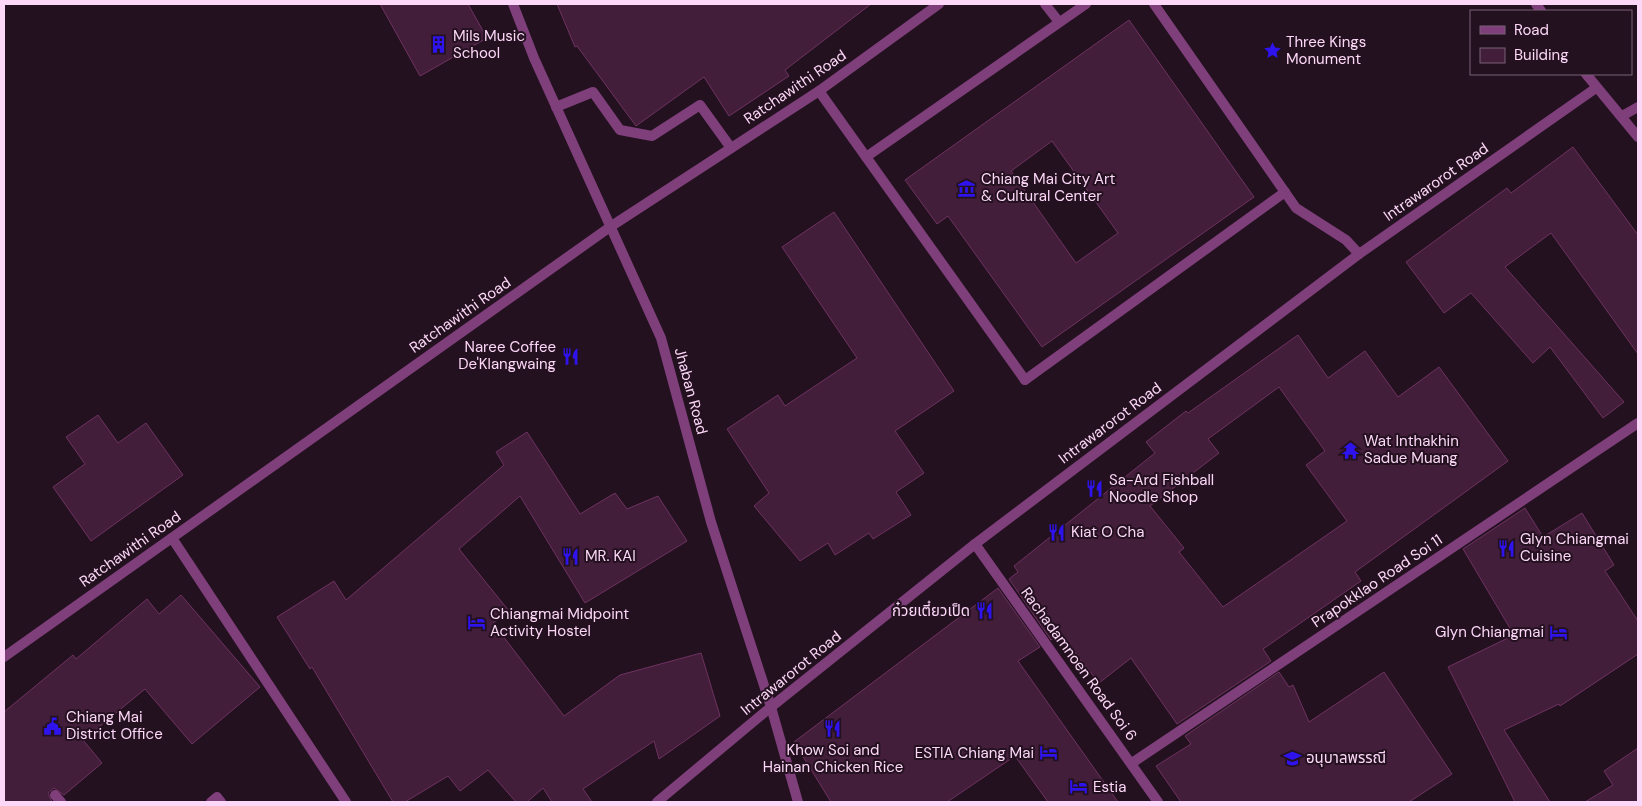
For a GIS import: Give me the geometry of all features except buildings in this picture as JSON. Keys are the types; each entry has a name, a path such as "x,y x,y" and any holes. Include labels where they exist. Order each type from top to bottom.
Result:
{"street":[{"name":"Jhaban Road","path":"513,4 556,107 661,338 711,522 771,707 798,802"},
{"name":"Ratchawithi Road","path":"4,657 610,227 819,91 939,4"},
{"path":"1045,4 1059,22"},
{"path":"866,157 1086,4"},
{"path":"1154,4 1296,208 1346,240 1359,254"},
{"path":"1587,75 1638,137"},
{"name":"Intrawarorot Road","path":"657,802 771,707 975,544 1359,254 1596,88"},
{"path":"819,91 1025,380 1285,192"},
{"path":"556,107 593,92 620,130 652,136 700,105 731,148"},
{"path":"1622,116 1638,107"},
{"name":"Prapokklao Road Soi 11","path":"1132,763 1638,423"},
{"path":"172,538 346,802"},
{"name":"Rachadamnoen Road Soi 6","path":"975,544 1158,802"},
{"path":"211,802 217,797 221,802"}],"place":[{"name":"Mils Music School","path":"439,45"},
{"name":"Three Kings Monument","path":"1272,51"},
{"name":"Chiang Mai City Art & Cultural Center","path":"967,188"},
{"name":"Naree Coffee De'Klangwaing","path":"570,356"},
{"name":"Wat Inthakhin Sadue Muang","path":"1350,450"},
{"name":"Sa-Ard Fishball Noodle Shop","path":"1095,489"},
{"name":"Kiat O Cha","path":"1057,532"},
{"name":"Glyn Chiangmai Cuisine","path":"1506,548"},
{"name":"MR. KAI","path":"571,556"},
{"name":"ก๋วยเตี๋ยวเป็ด","path":"984,611"},
{"name":"Chiangmai Midpoint Activity Hostel","path":"476,623"},
{"name":"Glyn Chiangmai","path":"1558,632"},
{"name":"Chiang Mai District Office","path":"52,726"},
{"name":"Khow Soi and Hainan Chicken Rice","path":"833,729"},
{"name":"ESTIA Chiang Mai","path":"1048,753"},
{"name":"อนุบาลพรรณี","path":"1292,758"},
{"name":"Estia","path":"1079,787"}]}
